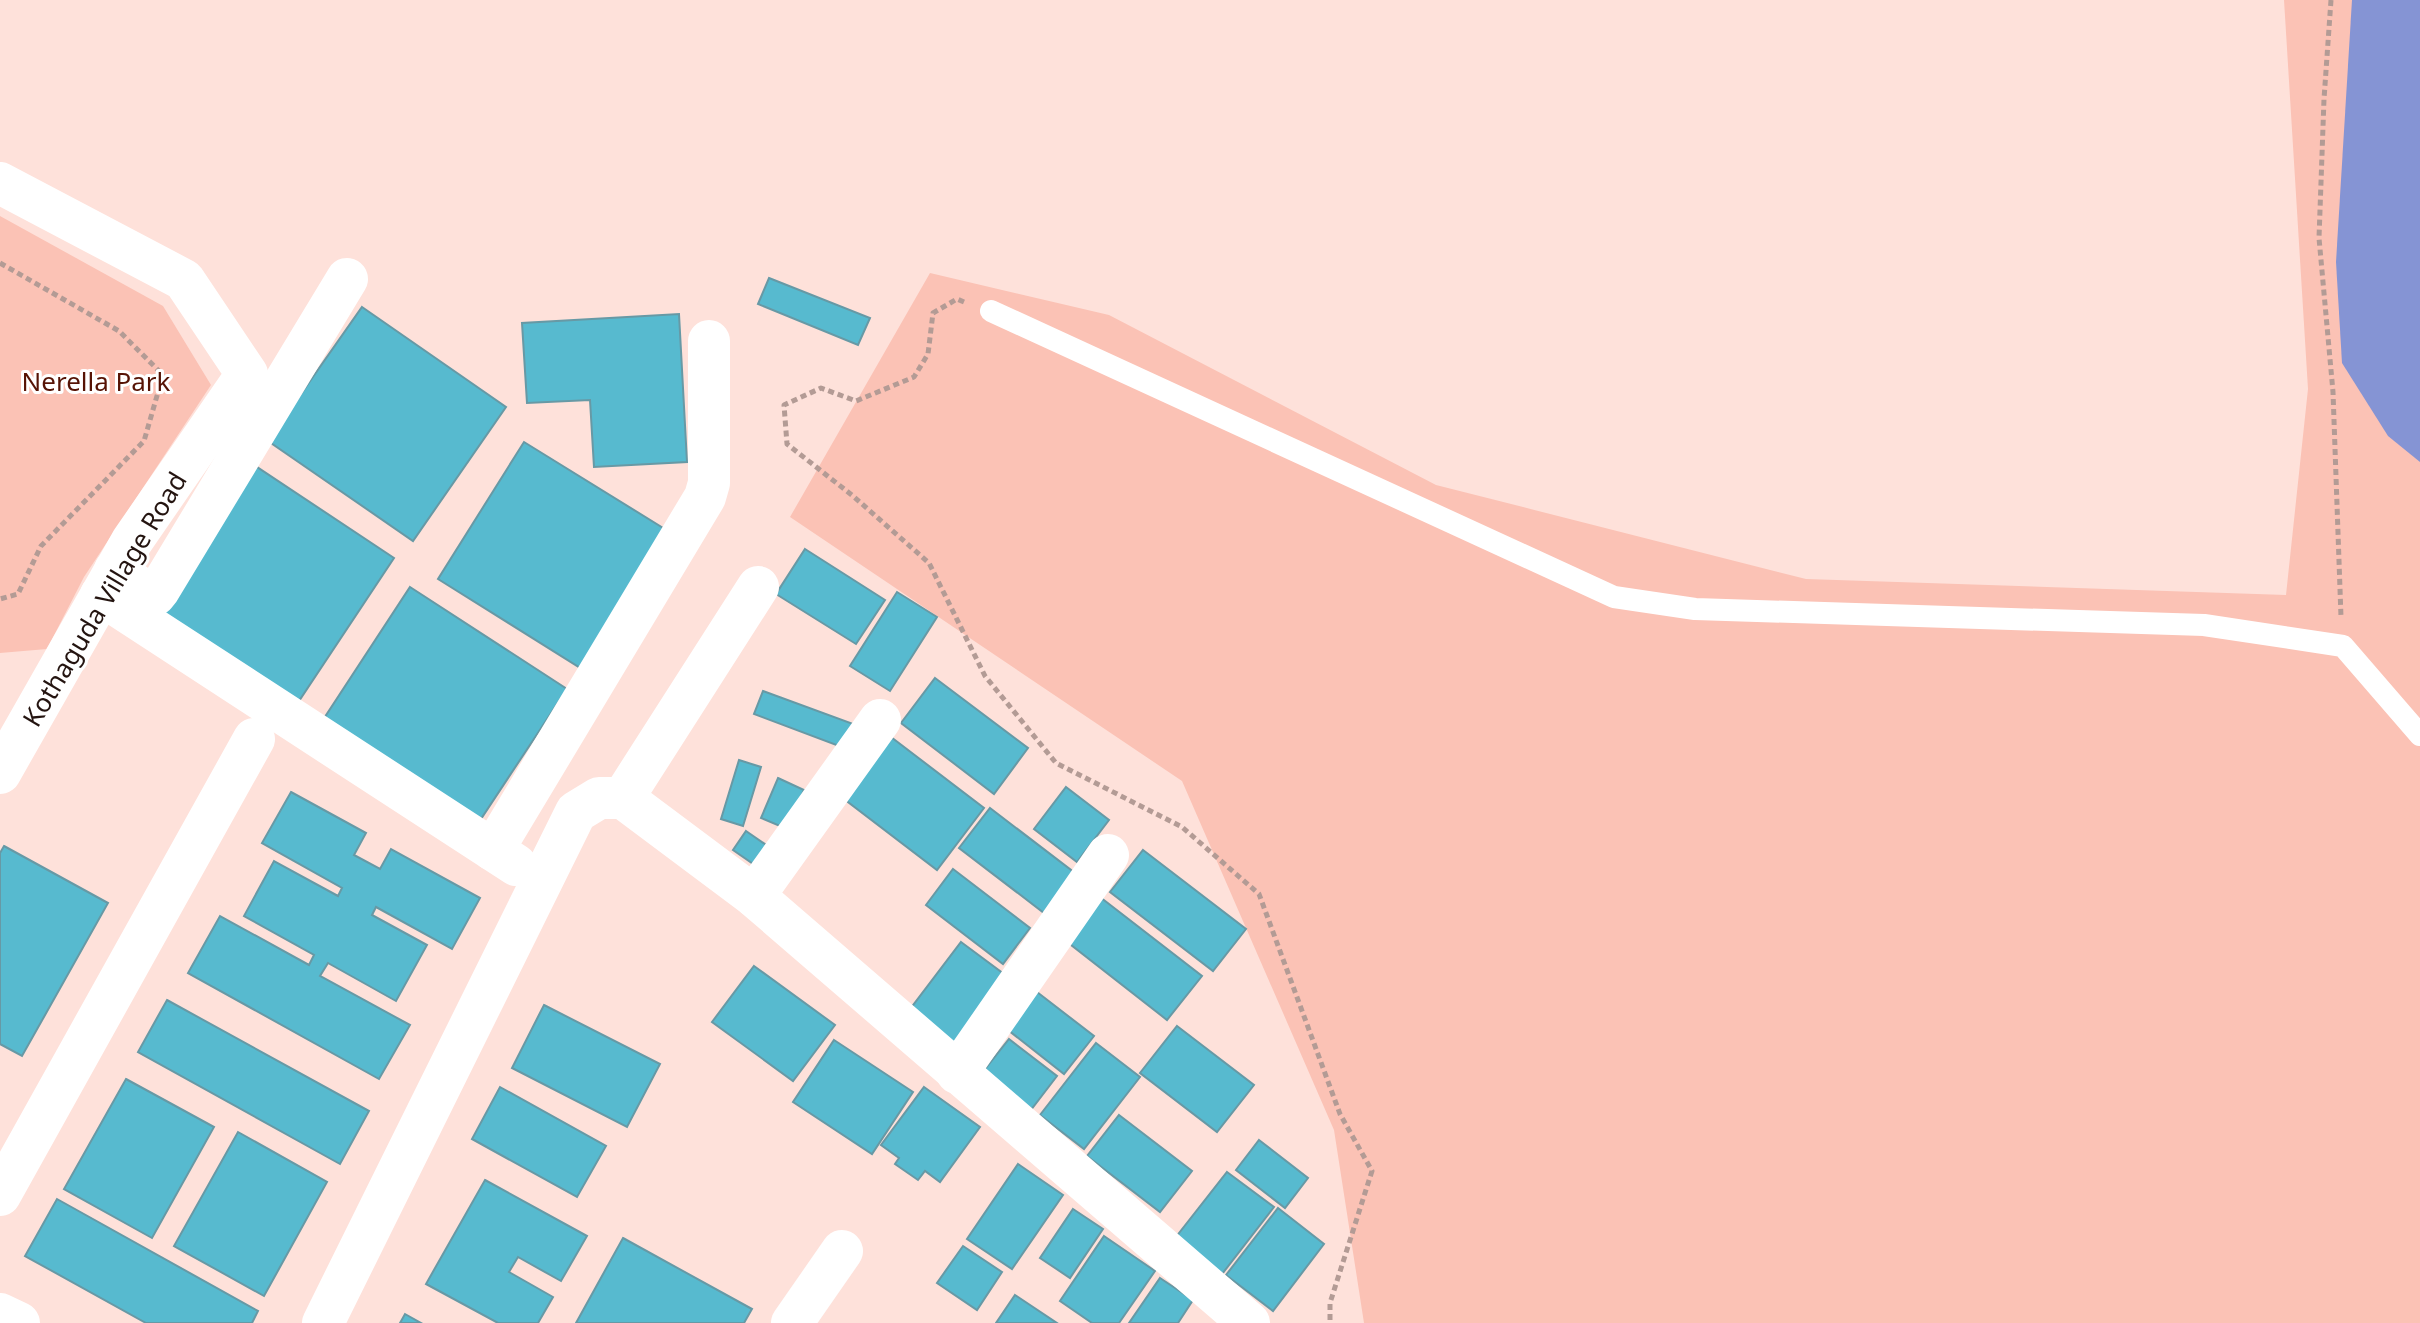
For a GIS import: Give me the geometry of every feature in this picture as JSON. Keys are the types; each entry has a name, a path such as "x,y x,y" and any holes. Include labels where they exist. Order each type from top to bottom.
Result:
{"street":[{"name":"Kothaguda Village Road","path":"0,183 184,280 247,374 108,582 0,773"},
{"path":"108,582 155,595 159,590 347,279"},
{"path":"493,850 705,497 709,483 709,341"},
{"path":"108,582 542,881"},
{"path":"623,798 758,587"},
{"path":"754,896 880,720"},
{"path":"0,1195 254,739"},
{"path":"323,1323 576,812 599,798 623,798 754,896 1249,1323"},
{"path":"957,1073 1108,855"},
{"path":"792,1323 842,1251"},
{"path":"0,1314 19,1323"}],"lane":[{"path":"991,311 1614,597 1695,609 2204,625 2343,646 2420,735"}],"path":[{"path":"2331,0 2319,238 2333,392 2343,646"},
{"path":"0,263 119,331 163,375 144,441 41,546 18,594 0,599"},
{"path":"991,311 957,299 933,313 928,354 914,377 856,401 821,388 784,405 787,444 853,496 929,563 985,676 1056,763 1182,827 1259,894 1340,1114 1372,1171 1330,1303 1330,1323"}],"green space":[{"path":"2284,0 2420,0 2420,1323 1364,1323 1334,1130 1182,781 790,517 930,273 1109,315 1436,485 1806,579 2286,595 2308,389"},
{"name":"Nerella Park","path":"0,216 163,306 211,385 84,577 47,649 0,653"}],"water":[{"path":"2352,0 2420,0 2420,462 2388,436 2342,363 2336,262"}],"building":[{"path":"769,278 870,318 858,345 758,304"},
{"path":"362,307 506,407 413,541 268,441"},
{"path":"679,314 687,462 594,467 590,400 527,403 522,323"},
{"path":"524,442 668,531 582,669 438,579"},
{"path":"251,463 394,558 297,704 153,610"},
{"path":"805,549 885,600 856,644 776,594"},
{"path":"410,587 567,689 473,831 317,729"},
{"path":"897,592 937,617 890,691 850,666"},
{"path":"935,678 1028,748 994,794 901,723"},
{"path":"763,691 856,725 847,749 754,714"},
{"path":"891,737 984,808 937,870 844,799"},
{"path":"739,760 761,767 743,826 721,819"},
{"path":"778,778 804,790 787,829 761,818"},
{"path":"1066,787 1109,820 1077,862 1034,829"},
{"path":"291,792 366,833 354,855 380,869 391,849 480,898 452,949 376,907 372,915 427,945 396,1001 328,963 320,976 410,1025 379,1079 188,973 220,916 309,965 314,955 244,916 274,861 338,896 342,888 262,843"},
{"path":"990,808 1075,873 1044,913 959,848"},
{"path":"746,831 775,851 762,870 733,850"},
{"path":"4,846 108,903 22,1056 0,1044 0,853"},
{"path":"1143,850 1246,929 1213,971 1110,892"},
{"path":"953,869 1030,928 1003,964 926,905"},
{"path":"1100,897 1202,976 1167,1020 1066,941"},
{"path":"961,942 1008,977 947,1056 901,1021"},
{"path":"754,966 835,1025 793,1081 712,1022"},
{"path":"1037,992 1094,1036 1064,1074 1008,1030"},
{"path":"167,1000 369,1111 340,1164 138,1052"},
{"path":"544,1005 660,1064 627,1127 512,1068"},
{"path":"1177,1026 1254,1085 1217,1132 1140,1073"},
{"path":"1009,1039 1057,1076 1027,1115 978,1078"},
{"path":"834,1040 913,1092 872,1154 793,1102"},
{"path":"1096,1043 1140,1077 1084,1149 1040,1115"},
{"path":"126,1079 214,1127 152,1238 64,1189"},
{"path":"500,1087 606,1146 577,1197 472,1139"},
{"path":"924,1087 980,1127 940,1182 925,1171 918,1180 895,1164 899,1158 881,1145"},
{"path":"1119,1115 1192,1171 1160,1212 1087,1156"},
{"path":"238,1132 327,1182 264,1296 174,1246"},
{"path":"1259,1140 1308,1178 1285,1208 1236,1170"},
{"path":"1018,1164 1063,1195 1012,1269 967,1239"},
{"path":"1227,1172 1274,1207 1219,1278 1172,1242"},
{"path":"485,1180 587,1236 561,1281 518,1257 509,1272 553,1297 538,1323 498,1323 426,1284"},
{"path":"57,1199 258,1311 252,1323 146,1323 25,1256"},
{"path":"1278,1208 1324,1244 1273,1311 1226,1275"},
{"path":"1073,1209 1103,1229 1070,1278 1040,1258"},
{"path":"1104,1236 1155,1271 1119,1323 1092,1323 1060,1301"},
{"path":"623,1238 752,1309 744,1323 576,1323"},
{"path":"963,1246 1002,1272 977,1310 937,1283"},
{"path":"1160,1278 1193,1300 1178,1323 1129,1323"},
{"path":"1015,1295 1057,1323 996,1323"},
{"path":"405,1314 421,1323 400,1323"}]}
